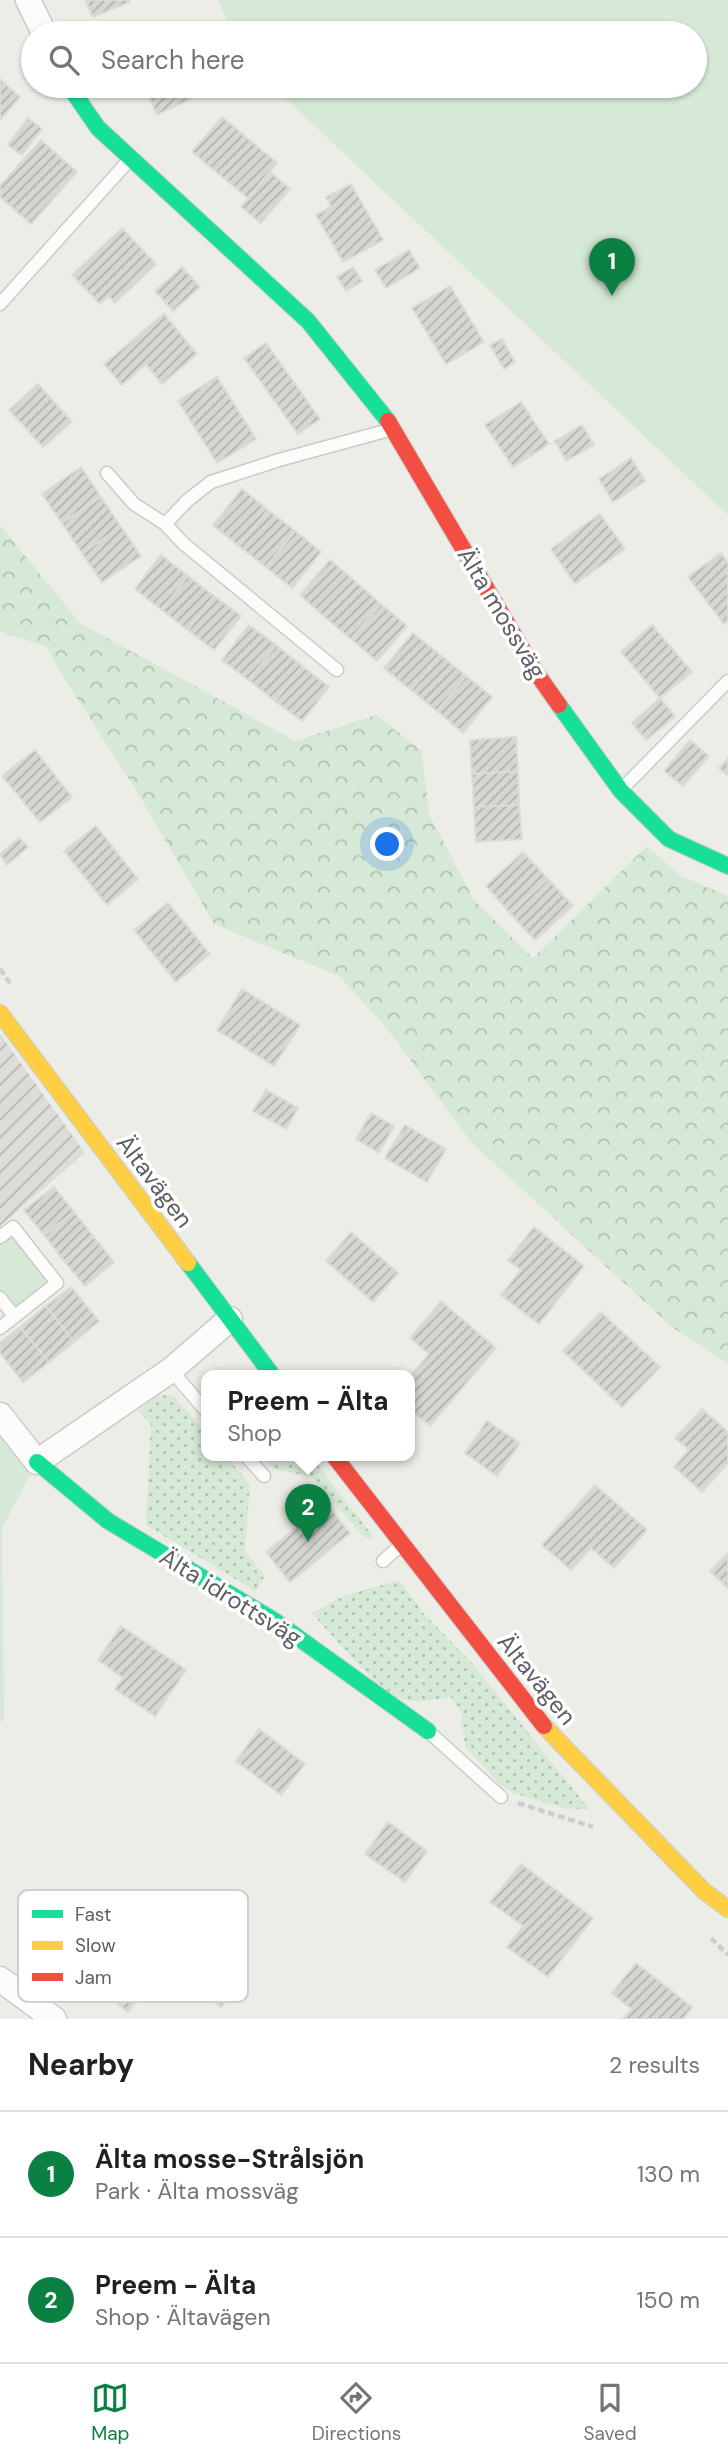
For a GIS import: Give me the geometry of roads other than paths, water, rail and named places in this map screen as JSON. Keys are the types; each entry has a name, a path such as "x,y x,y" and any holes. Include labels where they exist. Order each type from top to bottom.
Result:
{"street":[{"path":"28,0 38,21"},
{"name":"Älta mossväg","path":"78,98 99,128 308,321 384,414 535,671 621,791 669,839 728,866"},
{"name":"Ältavägen","path":"0,1013 268,1370"},
{"path":"37,1462 171,1370 230,1319"},
{"name":"Älta idrottsväg","path":"0,1415 37,1462 108,1521 275,1621 428,1731"},
{"name":"Ältavägen","path":"338,1461 551,1735 704,1891 728,1909"},
{"path":"0,1979 18,1992"},
{"path":"31,2002 54,2019"}],"lane":[{"path":"0,304 131,158"},
{"path":"165,524 188,500 211,482 279,460 393,429"},
{"path":"107,473 134,504 165,524 184,544 337,670"},
{"path":"621,791 728,681"},
{"path":"0,1237 13,1227 57,1283 0,1328"},
{"path":"0,1297 15,1316"},
{"path":"171,1370 201,1405"},
{"path":"250,1461 264,1476"},
{"path":"383,1561 402,1544"},
{"path":"428,1731 501,1797"}],"place":[{"name":"Älta mosse-Strålsjön","path":"612,296"},
{"name":"Preem - Älta","path":"308,1542"}]}
